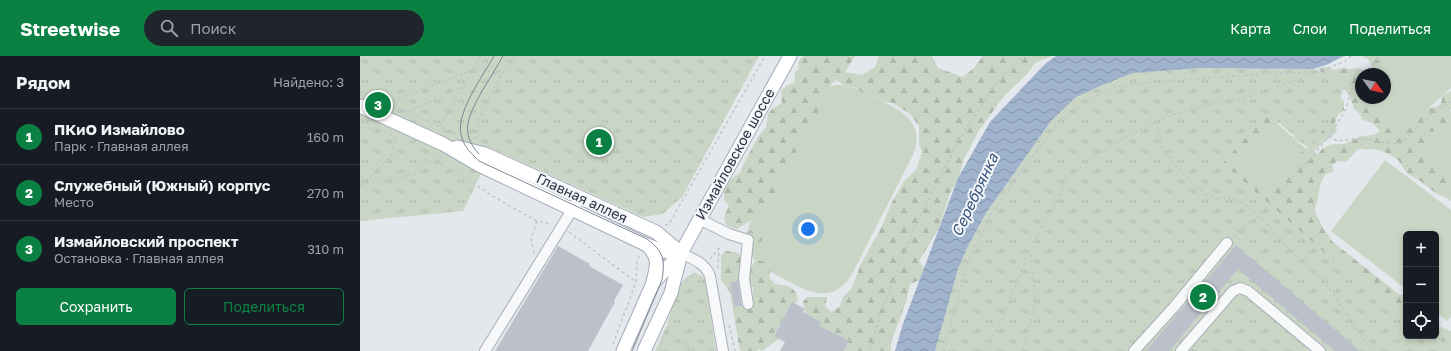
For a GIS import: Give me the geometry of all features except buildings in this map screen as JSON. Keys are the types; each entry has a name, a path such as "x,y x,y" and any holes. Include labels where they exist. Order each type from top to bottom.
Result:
{"main road":[{"name":"Измайловское шоссе","path":"681,253 790,56"},
{"name":"Главная аллея","path":"360,106 443,144 479,165 573,210 645,248 681,253"},
{"name":"Главная аллея","path":"443,144 486,154 580,197 656,232 681,253"},
{"path":"645,248 653,252 657,263 653,283"},
{"path":"618,348 653,283 681,253"},
{"path":"644,351 671,293 681,253"}],"street":[{"path":"485,351 580,197"},
{"path":"699,219 729,234 748,240 744,279 748,304"},
{"path":"1134,351 1174,307 1227,243"},
{"path":"681,253 699,262 708,270 723,351"},
{"path":"1181,351 1233,291 1240,288 1248,291 1320,351"}],"path":[{"path":"440,126 482,56"},
{"path":"474,142 482,108 513,56"},
{"path":"669,224 765,56"},
{"path":"870,351 880,315 914,228 956,147 994,86 1023,56"},
{"path":"981,351 1000,324 1030,249 1057,200 1065,181 1078,169 1112,144 1154,122 1185,110 1246,98 1344,62 1352,56"},
{"path":"1369,68 1380,56"},
{"path":"387,102 472,72 481,67 501,77"},
{"path":"944,351 968,260 990,216 1031,158 1061,120 1090,99 1123,86 1235,76 1320,71"},
{"path":"1227,243 1259,215 1312,157 1329,136 1346,110 1350,93 1355,86"},
{"path":"407,112 463,87"},
{"path":"360,91 461,136"},
{"path":"1329,136 1337,141 1361,138 1392,144 1401,143 1436,110 1450,103"},
{"path":"1154,122 1162,149 1197,189 1216,198 1231,198 1244,204 1259,215 1286,245 1324,281 1372,351"},
{"path":"360,127 382,131 396,137 392,154 376,172 360,185"},
{"path":"1360,146 1361,138"},
{"path":"360,185 415,174 426,160 452,169 494,197 537,220 562,227 636,282"},
{"path":"536,269 531,239 537,220"},
{"path":"618,348 636,282 637,260 645,248"},
{"path":"1023,351 1036,302 1030,249"},
{"path":"666,333 696,351"}],"green space":[{"path":"360,56 759,56 682,197 663,214 643,217 493,149 463,211 360,221"},
{"path":"803,56 855,56 845,72 862,75 875,67 879,56 932,56 938,68 963,77 974,68 983,56 1051,56 1035,63 1028,73 1004,96 978,132 964,159 958,179 950,193 939,228 919,261 924,268 920,280 910,284 906,302 891,342 891,351 844,351 849,340 826,329 816,351 805,351 821,322 806,314 803,302 807,297 827,297 825,306 831,312 840,306 843,297 852,288 860,266 882,226 891,204 904,181 916,170 922,152 919,145 919,126 910,114 893,103 882,101 873,96 867,97 857,88 843,85 837,80 832,83 828,94 794,156 786,163 785,171 776,190 772,204 766,205 753,219 737,229 726,225 724,217 729,206 724,200 724,187 732,178 740,173 758,137 766,127 768,114 772,109 782,103 781,91 786,86 794,83 795,73 799,68 798,62"},
{"path":"1362,56 1399,56 1395,63 1388,68 1371,68 1369,60"},
{"path":"1393,56 1451,56 1451,88 1394,140 1360,104 1391,104 1391,68 1380,68"},
{"path":"1329,67 1333,70 1343,68 1355,68 1355,104 1376,104 1379,110 1377,116 1386,123 1392,123 1397,131 1411,123 1411,115 1418,111 1441,104 1442,96 1451,91 1451,132 1448,127 1439,127 1436,131 1429,132 1431,143 1427,153 1437,161 1451,167 1451,201 1437,194 1407,173 1398,160 1389,154 1379,150 1358,149 1346,162 1338,161 1332,165 1334,172 1325,174 1320,185 1315,208 1315,212 1323,228 1333,242 1400,295 1403,295 1403,333 956,285 1322,73 1318,68","holes":["1345,89 1354,109 1360,114 1362,120 1372,123 1380,131 1374,135 1362,136 1344,144 1333,144 1323,148 1318,154 1314,151 1337,131 1335,123 1337,116 1344,110 1344,101 1334,91","1275,122 1290,129 1295,139 1301,143 1308,144 1309,149 1305,148 1268,189 1252,183 1236,169 1236,162 1251,147 1264,126"]},
{"path":"1202,68 1313,69 1347,80 1331,120 1308,148 1268,113 1223,163 1325,253 1403,311 1403,339 1439,339 1439,337 1445,342 1451,342 1451,351 935,351 958,269 967,248 986,213 1051,121 1076,97 1133,73"},
{"path":"835,85 857,88 903,113 914,126 916,144 913,155 851,276 844,285 836,290 828,293 820,293 812,292 795,285 760,265 749,252 747,234 750,223 812,103 828,88"},
{"path":"1355,90 1355,98 1351,94"},
{"path":"1438,116 1451,125 1451,175 1414,147"},
{"path":"1270,117 1305,148 1264,194 1229,163"},
{"path":"1385,160 1451,210 1451,316 1447,321 1439,314 1439,231 1403,231 1403,287 1331,231"},
{"path":"755,228 763,228 768,235 758,244 744,246 743,235"},
{"path":"726,251 736,252 742,257 740,268 741,278 739,281 730,282 734,307 743,306 753,300 753,288 747,280 749,269 756,260 766,262 771,269 769,277 775,284 790,287 797,294 798,299 795,304 792,302 774,335 779,339 762,351 758,349 757,351 740,351 730,292 721,280 721,255"},
{"path":"695,273 703,277 705,280 716,351 655,351 667,325 676,294 684,280 689,275"},
{"path":"1439,326 1451,331 1451,351 1439,339"}],"water":[{"name":"Серебрянка","path":"1056,56 1344,56 1326,65 1313,69 1202,68 1133,73 1076,97 1051,121 986,213 967,248 958,269 935,351 895,351 903,324 958,178 990,122 1045,64"}],"tram line":[{"path":"494,56 470,96 462,119 460,129 462,138 469,151 479,161 647,239 657,248 662,256 662,280 632,351"},
{"path":"479,154 469,138 468,123 470,115 482,91 503,56"}],"place":[{"name":"Измайловский проспект","path":"378,105"},
{"name":"ПКиО Измайлово","path":"599,142"},
{"name":"Служебный (Южный) корпус","path":"1203,297"}]}
